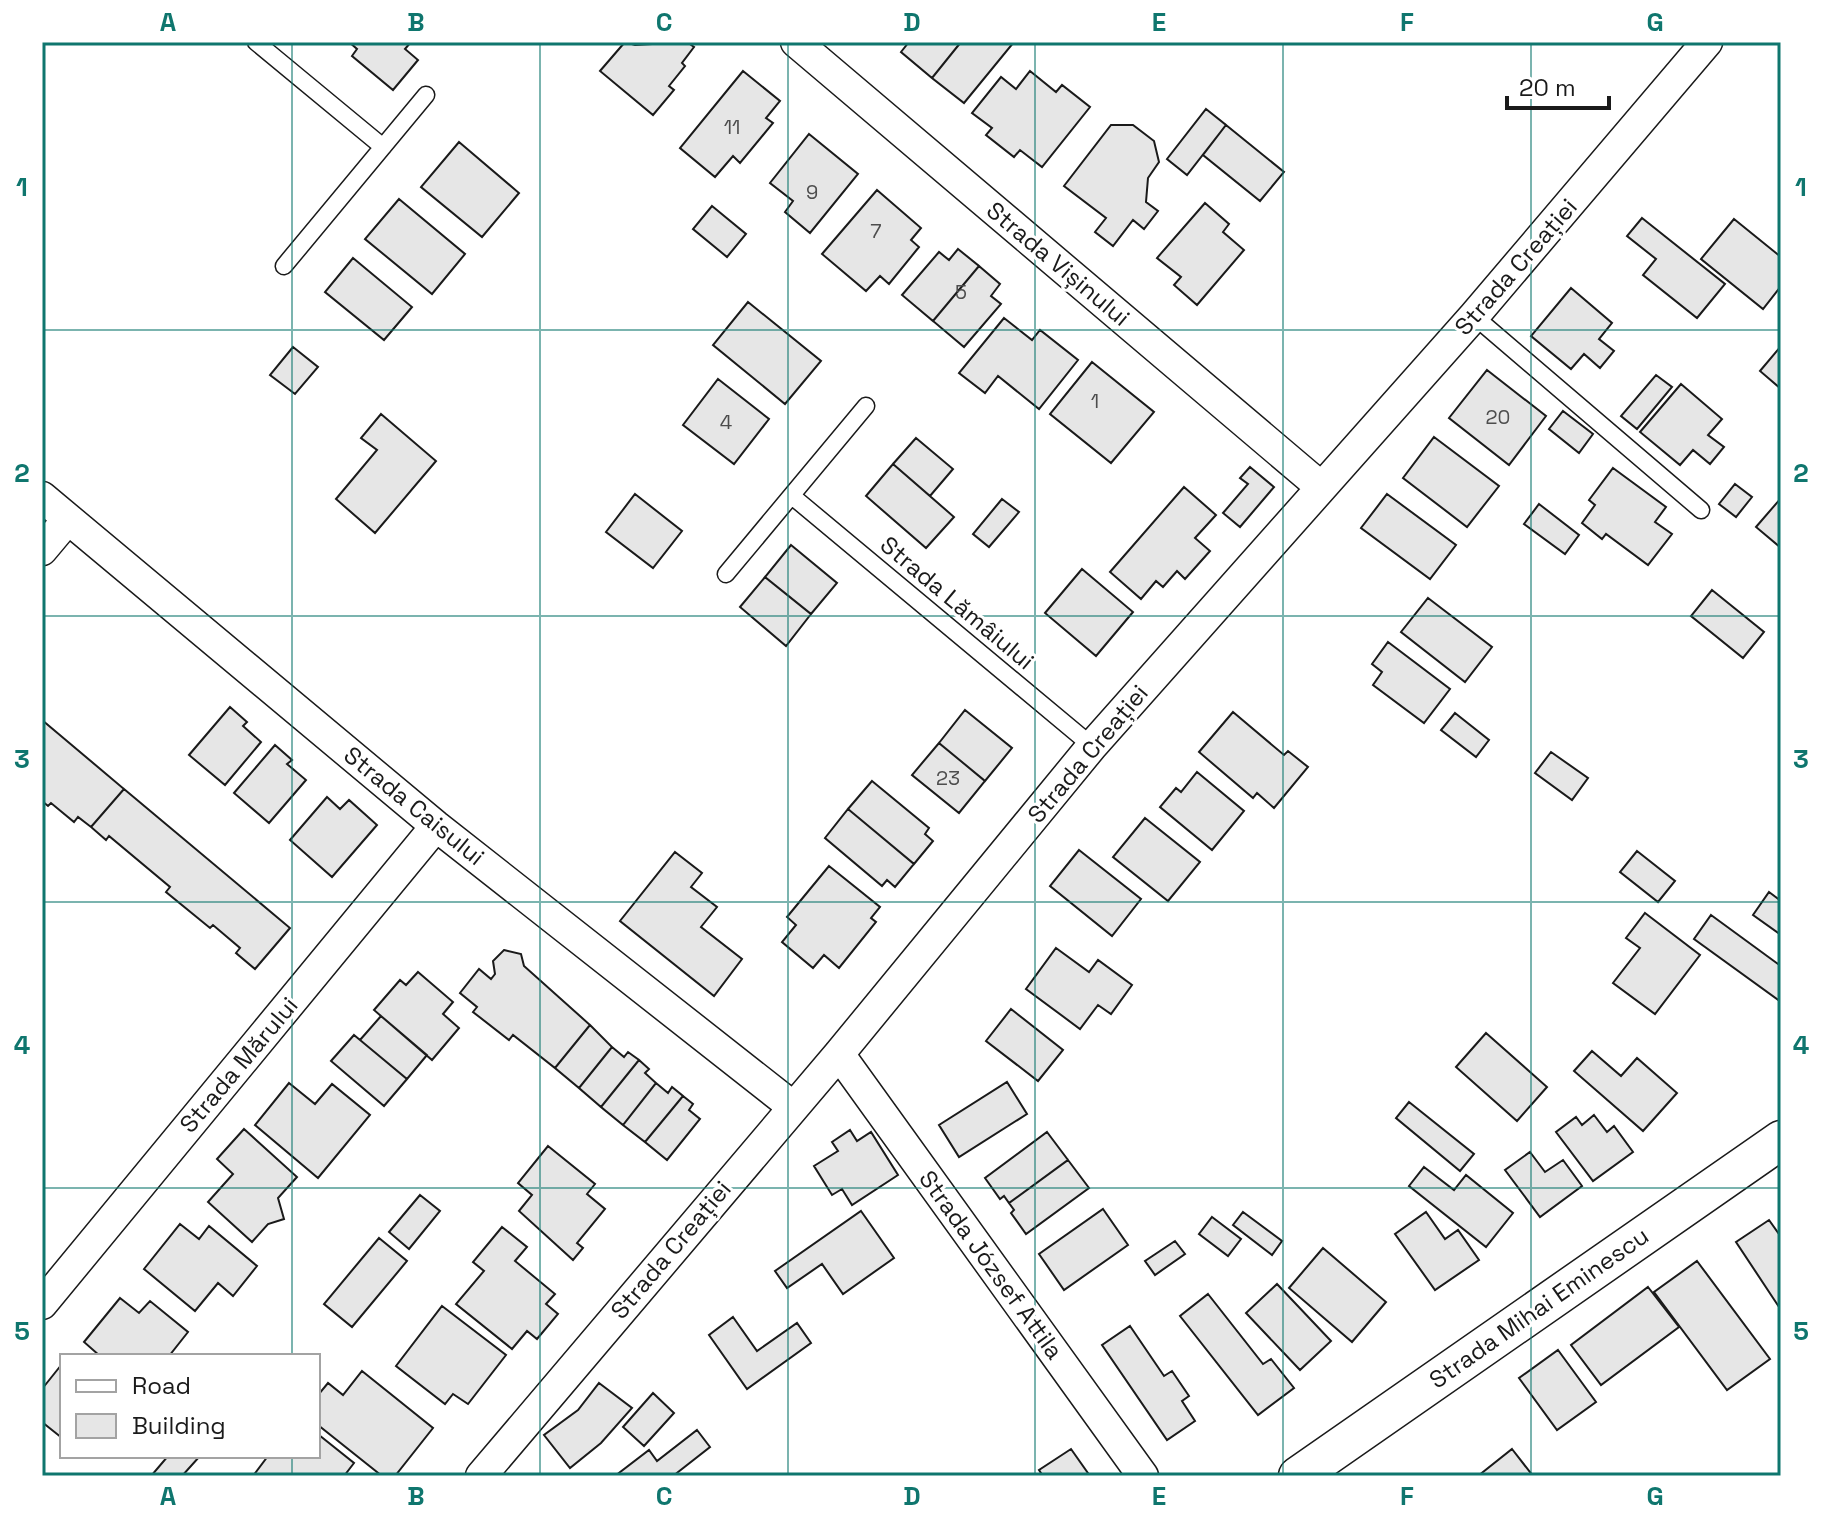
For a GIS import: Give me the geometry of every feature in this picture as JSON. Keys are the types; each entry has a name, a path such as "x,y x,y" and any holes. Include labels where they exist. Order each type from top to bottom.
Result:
{"street":[{"name":"Strada Vișinului","path":"796,42 1321,487"},
{"name":"Strada Creației","path":"498,1469 792,1106 839,1054 1092,746 1474,316 1707,42"},
{"name":"Strada Caisului","path":"42,497 436,826 792,1106"},
{"path":"42,550 68,519"},
{"name":"Strada Mărului","path":"42,1304 436,826"},
{"name":"Strada József Attila","path":"839,1054 1143,1476"},
{"name":"Strada Mihai Eminescu","path":"1298,1476 1781,1140"}],"lane":[{"path":"256,42 383,147"},
{"path":"284,266 426,95"},
{"path":"1474,316 1701,510"},
{"path":"726,574 866,406"},
{"name":"Strada Lămâiului","path":"792,496 1092,746"}],"building":[{"path":"349,42 411,42 405,49 418,60 393,90 352,56 357,49"},
{"path":"625,42 635,45 687,42 694,47 682,63 685,66 669,86 674,90 653,115 600,71"},
{"path":"909,42 961,42 932,78 901,52"},
{"path":"961,42 1014,42 964,103 932,78"},
{"path":"743,71 780,101 766,118 773,123 740,163 733,156 715,177 680,148"},
{"path":"1030,71 1056,92 1062,85 1090,107 1042,167 1020,150 1014,157 986,135 992,128 972,113 1001,77 1016,89"},
{"path":"1206,109 1226,125 1187,175 1167,159"},
{"path":"1111,125 1133,125 1154,141 1159,162 1148,178 1146,202 1158,211 1144,229 1133,220 1113,246 1095,232 1106,218 1064,186"},
{"path":"1226,125 1284,172 1260,201 1203,155"},
{"path":"809,134 858,174 810,233 785,212 793,201 770,183"},
{"path":"459,142 519,193 482,237 421,187"},
{"path":"877,190 921,228 911,240 919,247 889,284 880,276 866,291 822,254"},
{"path":"399,199 465,254 432,294 365,239"},
{"path":"1205,203 1229,224 1223,232 1244,250 1197,305 1174,285 1181,277 1157,258"},
{"path":"712,206 746,234 727,257 693,229"},
{"path":"1642,218 1725,284 1697,318 1643,275 1656,259 1627,236"},
{"path":"1734,219 1781,257 1781,286 1763,309 1701,259"},
{"path":"958,249 979,266 933,321 902,295 939,252 949,260"},
{"path":"353,258 412,307 384,340 325,292"},
{"path":"979,266 1000,284 991,296 1001,304 964,347 933,321"},
{"path":"1571,288 1612,323 1599,339 1614,351 1600,368 1584,354 1571,369 1531,336"},
{"path":"748,302 821,361 785,404 713,345"},
{"path":"1004,318 1032,340 1040,330 1078,360 1039,409 998,376 985,393 959,373"},
{"path":"1781,346 1781,389 1760,371"},
{"path":"293,347 318,367 295,394 270,375"},
{"path":"1092,362 1154,412 1111,463 1050,414"},
{"path":"1487,370 1546,416 1509,465 1449,418"},
{"path":"1656,375 1672,387 1637,429 1621,416"},
{"path":"718,379 769,419 734,464 683,425"},
{"path":"1681,384 1722,419 1708,435 1724,447 1710,464 1693,450 1680,465 1640,432"},
{"path":"1563,411 1593,434 1579,453 1549,429"},
{"path":"381,414 436,461 375,533 336,499 377,450 361,438"},
{"path":"1434,437 1499,486 1467,527 1403,478"},
{"path":"916,438 953,469 930,496 893,464"},
{"path":"893,464 954,517 926,548 866,496"},
{"path":"1250,467 1274,487 1240,527 1223,513 1248,484 1240,478"},
{"path":"1613,468 1666,507 1655,522 1672,534 1648,565 1606,534 1602,539 1582,523 1595,505 1589,500"},
{"path":"1735,484 1752,497 1736,517 1719,504"},
{"path":"1184,487 1216,515 1195,538 1210,551 1185,579 1177,571 1163,587 1156,581 1141,599 1110,572"},
{"path":"635,494 682,531 653,568 606,532"},
{"path":"1387,494 1456,545 1430,579 1361,528"},
{"path":"1781,498 1781,548 1756,527"},
{"path":"1002,499 1019,512 989,547 973,534"},
{"path":"1539,504 1579,535 1565,554 1524,524"},
{"path":"791,545 837,583 811,614 765,577"},
{"path":"1082,569 1133,612 1096,656 1045,613"},
{"path":"765,577 811,614 786,646 740,607"},
{"path":"1712,590 1764,632 1743,658 1691,616"},
{"path":"1428,598 1492,647 1465,682 1401,632"},
{"path":"1388,642 1450,689 1424,723 1373,685 1382,672 1372,664"},
{"path":"230,707 247,722 243,726 261,742 225,785 189,755"},
{"path":"965,710 1012,748 985,781 939,743"},
{"path":"1233,712 1284,755 1288,751 1308,767 1274,808 1257,793 1253,798 1199,752"},
{"path":"1455,713 1489,740 1476,757 1441,730"},
{"path":"42,720 124,789 91,827 78,817 74,822 51,803 48,806 42,801"},
{"path":"939,743 985,781 959,813 912,775"},
{"path":"275,745 292,760 287,764 306,780 269,823 234,793"},
{"path":"1551,752 1588,778 1572,800 1535,773"},
{"path":"1197,772 1244,811 1212,850 1160,807 1176,788 1181,792"},
{"path":"872,781 929,828 925,834 933,841 914,864 848,809"},
{"path":"124,789 290,928 255,969 236,953 240,948 166,892 170,887 109,836 106,840 91,827"},
{"path":"327,797 340,809 349,800 377,825 332,877 290,840"},
{"path":"848,809 914,864 895,887 887,880 882,886 825,838"},
{"path":"1145,818 1200,862 1168,901 1113,857"},
{"path":"1079,850 1141,899 1112,936 1050,886"},
{"path":"1637,851 1675,881 1658,902 1620,872"},
{"path":"675,852 702,873 691,887 717,907 701,927 742,959 714,996 620,921"},
{"path":"829,866 880,907 871,918 876,922 839,968 824,955 813,968 782,942 796,925 787,917"},
{"path":"1769,892 1781,901 1781,935 1753,915"},
{"path":"1645,913 1700,955 1655,1014 1613,983 1640,948 1626,938"},
{"path":"1711,915 1778,964 1781,961 1781,1002 1694,939"},
{"path":"1056,948 1089,972 1098,960 1132,985 1111,1014 1098,1005 1080,1029 1026,989"},
{"path":"504,950 521,954 524,966 590,1025 555,1068 513,1035 509,1040 473,1012 477,1007 460,993 479,969 491,979 495,974 493,961"},
{"path":"418,972 453,1002 443,1014 459,1028 432,1060 374,1010 400,980 406,985"},
{"path":"1011,1009 1063,1050 1038,1081 986,1041"},
{"path":"381,1016 427,1055 407,1079 360,1040"},
{"path":"590,1025 612,1047 579,1088 555,1068"},
{"path":"1486,1033 1547,1087 1517,1121 1456,1067"},
{"path":"354,1035 407,1079 384,1106 331,1061"},
{"path":"612,1047 624,1057 628,1052 639,1060 601,1107 579,1088"},
{"path":"1592,1051 1621,1076 1637,1058 1677,1093 1643,1131 1574,1071"},
{"path":"639,1060 649,1069 645,1073 656,1083 623,1125 601,1107"},
{"path":"1007,1082 1027,1114 959,1157 939,1125"},
{"path":"289,1083 315,1104 332,1084 370,1115 318,1178 255,1125"},
{"path":"656,1083 668,1093 672,1087 683,1096 645,1142 623,1125"},
{"path":"683,1096 693,1104 689,1110 700,1119 667,1160 645,1142"},
{"path":"1409,1102 1474,1154 1460,1171 1396,1118"},
{"path":"1594,1115 1607,1132 1614,1126 1633,1152 1593,1181 1556,1132 1576,1117 1582,1125"},
{"path":"244,1129 297,1177 278,1198 284,1219 268,1224 252,1242 208,1202 233,1174 217,1159"},
{"path":"850,1130 857,1141 871,1132 898,1175 852,1205 842,1189 832,1195 814,1166 838,1151 832,1142"},
{"path":"1047,1132 1068,1160 1009,1203 1004,1196 1000,1199 985,1178"},
{"path":"548,1146 595,1184 587,1194 605,1209 577,1243 583,1248 573,1260 519,1211 532,1195 518,1183"},
{"path":"1530,1152 1545,1172 1563,1160 1582,1186 1540,1217 1505,1170"},
{"path":"1068,1160 1089,1188 1026,1234 1011,1213 1014,1210 1009,1203"},
{"path":"1424,1167 1454,1190 1466,1175 1513,1213 1486,1247 1409,1186"},
{"path":"420,1195 440,1211 409,1249 389,1232"},
{"path":"1103,1209 1128,1245 1064,1290 1039,1254"},
{"path":"861,1211 894,1258 843,1294 822,1264 787,1288 775,1271"},
{"path":"1243,1212 1282,1241 1272,1255 1233,1225"},
{"path":"1426,1212 1445,1239 1458,1230 1479,1260 1435,1290 1395,1234"},
{"path":"1212,1217 1241,1239 1228,1256 1199,1234"},
{"path":"1769,1220 1781,1237 1781,1310 1736,1242"},
{"path":"180,1224 199,1239 209,1226 257,1266 233,1296 218,1283 195,1311 144,1269"},
{"path":"502,1227 527,1247 515,1261 555,1294 546,1304 558,1314 537,1339 527,1331 512,1349 456,1304 484,1271 473,1262"},
{"path":"379,1238 407,1261 352,1327 324,1304"},
{"path":"1175,1241 1185,1254 1155,1275 1145,1261"},
{"path":"1323,1248 1386,1302 1352,1342 1289,1288"},
{"path":"1697,1261 1770,1359 1727,1390 1654,1292"},
{"path":"1277,1284 1331,1341 1300,1370 1246,1313"},
{"path":"1648,1287 1679,1327 1601,1385 1571,1345"},
{"path":"1208,1294 1263,1364 1271,1359 1294,1388 1258,1415 1180,1316"},
{"path":"120,1298 139,1313 150,1301 188,1332 171,1354 98,1354 84,1342"},
{"path":"442,1306 506,1355 468,1404 453,1394 445,1404 396,1366"},
{"path":"733,1317 757,1351 797,1323 811,1343 747,1389 709,1335"},
{"path":"1130,1326 1164,1376 1172,1371 1189,1396 1182,1401 1195,1421 1167,1440 1102,1345"},
{"path":"1558,1350 1596,1402 1557,1430 1519,1378"},
{"path":"60,1366 60,1436 42,1422 42,1389"},
{"path":"362,1371 433,1428 395,1476 382,1476 320,1427 320,1393 328,1383 343,1395"},
{"path":"599,1383 632,1408 601,1443 570,1468 544,1435 578,1410"},
{"path":"653,1393 674,1413 644,1446 623,1427"},
{"path":"697,1430 710,1447 673,1476 615,1476 649,1450 657,1461"},
{"path":"320,1436 354,1463 344,1476 253,1476 266,1458 320,1458"},
{"path":"1071,1449 1090,1476 1043,1476 1039,1470"},
{"path":"1512,1449 1533,1476 1478,1476"},
{"path":"166,1458 198,1458 182,1476 151,1476"}]}
